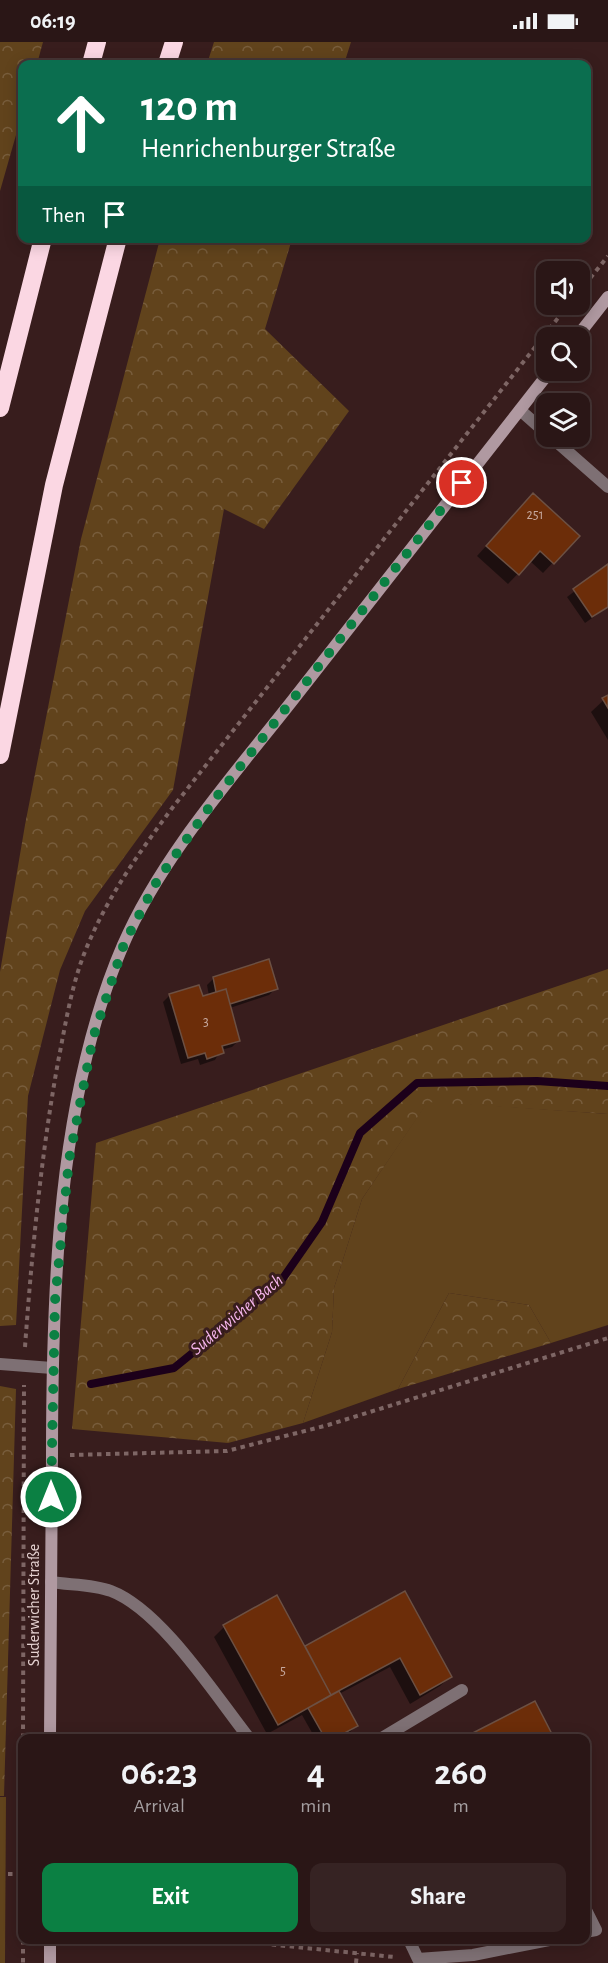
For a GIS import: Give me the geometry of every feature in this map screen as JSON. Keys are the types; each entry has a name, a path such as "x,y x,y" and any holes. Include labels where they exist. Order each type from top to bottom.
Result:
{"highway":[{"path":"92,60 97,42"},
{"path":"168,60 174,42"},
{"path":"0,408 42,243"},
{"path":"0,755 54,485 117,243"}],"main road":[{"path":"585,327 608,297"},
{"name":"Suderwicher Straße","path":"50,1734 52,1368 56,1278 69,1160 93,1038 112,974 124,944 157,881 218,795 542,381"},
{"path":"50,1944 50,1963"}],"lane":[{"path":"520,410 536,424"},
{"path":"562,447 608,488"},
{"path":"0,1364 52,1368"},
{"path":"51,1582 110,1590 137,1605 170,1637 246,1734"},
{"path":"389,1734 462,1690"},
{"path":"590,1918 596,1930 590,1931"},
{"path":"411,1944 418,1959 473,1955 529,1944"}],"path":[{"path":"590,278 608,256"},
{"path":"52,1455 227,1451 328,1425 608,1338"},
{"path":"23,1734 24,1366"},
{"path":"8,1874 18,1874"},
{"path":"23,1944 23,1963"},
{"path":"267,1944 418,1959"},
{"path":"356,1963 357,1953"}],"green space":[{"path":"0,42 43,42 38,60 18,60 18,128 0,191"},
{"path":"214,42 351,42 345,60 208,60"},
{"path":"159,243 291,243 265,329 349,411 264,529 224,509 173,790 85,911 60,970 28,1096 16,1325 0,1326 0,972 25,825 81,539"},
{"path":"608,969 608,1114 428,1102 362,1199 334,1288 332,1332 303,1423 228,1443 72,1429 96,1143"},
{"path":"428,1101 608,1114 608,1325 551,1343 529,1305 449,1293 398,1389 303,1423 332,1332 334,1288 362,1199"},
{"path":"449,1293 529,1305 551,1343 398,1389"},
{"path":"0,1386 16,1389 4,1796 0,1796"},
{"path":"0,1797 6,1797 5,1963 0,1963"}],"building":[{"path":"533,493 580,536 554,564 540,551 519,575 486,546"},
{"path":"608,564 608,607 592,617 573,589"},
{"path":"608,695 608,708 602,698"},
{"path":"269,959 278,989 230,1004 226,989 216,992 213,977"},
{"path":"199,985 203,996 226,989 240,1041 222,1046 224,1053 207,1059 205,1053 188,1058 169,994"},
{"path":"405,1591 452,1677 420,1695 400,1658 331,1695 305,1646"},
{"path":"277,1595 331,1695 278,1725 223,1625"},
{"path":"339,1691 358,1726 343,1734 323,1734 308,1708"},
{"path":"535,1701 552,1734 471,1734"}],"waterway":[{"name":"Suderwicher Bach","path":"91,1384 174,1368 281,1281 322,1222 360,1133 417,1083 537,1081 608,1086"}],"route":[{"path":"51,1497 52,1368 56,1278 69,1160 79,1096 93,1038 112,974 124,944 157,881 218,795 462,483"}]}
